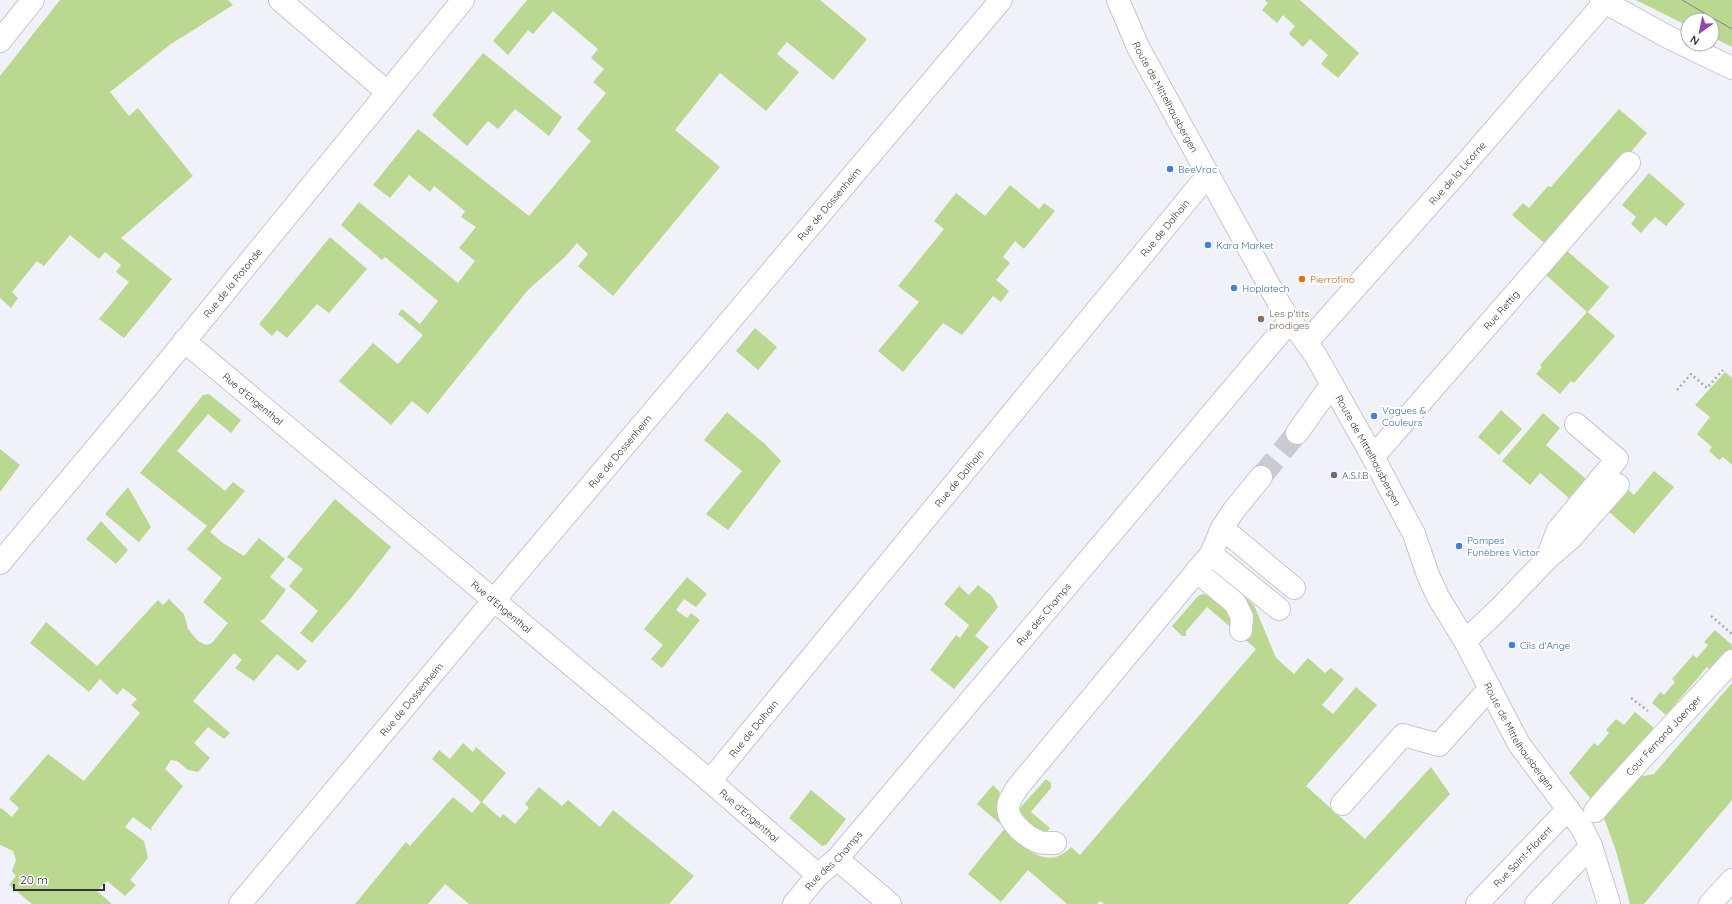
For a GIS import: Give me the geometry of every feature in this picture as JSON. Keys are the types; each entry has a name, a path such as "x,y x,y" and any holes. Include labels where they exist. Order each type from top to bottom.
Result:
{"street":[{"path":"0,41 33,0"},
{"path":"280,0 387,92"},
{"name":"Rue de la Rotonde","path":"0,563 463,0"},
{"name":"Rue de Dossenheim","path":"240,904 494,600 1001,0"},
{"name":"Route de Mittelhausbergen","path":"1118,0 1138,48 1277,300 1290,321 1307,342 1332,384 1414,534 1428,575 1438,597 1465,641 1530,760 1582,828 1591,846 1609,904"},
{"path":"1603,1 1668,38 1732,68"},
{"name":"Rue de la Licorne","path":"1307,342 1459,171 1603,1"},
{"name":"Rue Rettig","path":"1373,458 1629,163"},
{"name":"Rue de Dalhain","path":"710,781 1208,175"},
{"name":"Rue des Champs","path":"794,904 818,875 837,859 1290,321"},
{"name":"Rue d'Engenthal","path":"184,341 710,781 818,875"},
{"path":"1296,433 1332,384"},
{"path":"1546,560 1558,530 1617,459 1576,424"},
{"path":"1055,843 1045,844 1036,841 1014,823 1008,808 1017,788 1211,554 1222,528 1260,477"},
{"path":"1465,641 1499,609 1546,560 1571,538 1618,485"},
{"path":"1222,528 1294,588"},
{"path":"1211,554 1279,609"},
{"path":"1196,571 1235,603 1242,617 1240,630"},
{"name":"Cour Fernand Jaenger","path":"1595,811 1633,767 1732,661"},
{"path":"1342,804 1403,736 1439,744 1490,688"},
{"name":"Rue Saint-Florent","path":"1477,904 1568,809"},
{"path":"1536,904 1591,846"},
{"path":"837,859 890,904"},
{"path":"1710,904 1732,880"}],"path":[{"path":"1677,390 1691,374 1707,388 1723,370"},
{"path":"1711,616 1732,634"}],"green space":[{"path":"60,0 228,0 233,5 171,44 110,92 129,116 138,108 193,176 121,238 172,279 124,338 99,319 129,282 116,272 121,265 105,252 99,259 70,235 44,266 37,261 12,292 18,298 11,308 0,298 0,76"},
{"path":"527,0 820,0 867,39 833,80 787,42 777,54 799,72 766,111 720,73 675,130 720,167 613,296 578,266 588,254 577,243 566,256 528,290 428,414 412,401 391,425 339,381 373,343 398,364 423,335 398,314 402,309 420,324 438,301 385,257 382,260 341,225 359,202 458,283 475,261 459,248 476,227 461,217 465,211 434,186 430,192 409,175 390,198 373,185 418,129 529,216 591,141 577,129 606,93 593,82 604,69 591,58 598,49 553,11 533,34 528,30 508,55 493,41"},
{"path":"1265,0 1300,0 1359,53 1338,78 1321,64 1328,55 1310,39 1303,47 1289,34 1295,26 1283,15 1277,23 1262,10 1268,3"},
{"path":"1636,0 1732,0 1732,47 1720,41 1720,12 1680,12 1680,22"},
{"path":"483,53 562,117 549,136 515,109 498,129 488,121 467,146 432,115"},
{"path":"1619,109 1647,133 1549,247 1512,215 1523,203 1529,208 1548,186 1551,187"},
{"path":"1649,173 1685,204 1666,226 1655,217 1641,233 1631,224 1636,217 1622,205"},
{"path":"1010,185 1039,209 1044,203 1055,211 1024,249 1015,241 1003,257 1010,263 996,280 1009,291 1001,302 993,296 962,335 943,323 903,372 878,351 919,302 898,286 944,229 934,221 956,193 985,216"},
{"path":"330,237 367,269 329,313 317,304 287,338 277,330 272,336 259,324"},
{"path":"1567,251 1609,287 1588,312 1615,336 1574,383 1571,381 1560,394 1536,374 1542,367 1540,365 1587,312 1546,275"},
{"path":"755,328 777,347 758,370 736,351"},
{"path":"1725,372 1732,378 1732,465 1723,457 1719,460 1709,451 1712,447 1697,434 1710,417 1695,405"},
{"path":"209,394 241,420 231,433 208,414 177,451 225,491 233,482 245,491 210,532 223,543 244,556 259,538 285,559 270,577 286,590 264,619 260,621 307,661 298,671 277,654 254,681 235,668 242,660 234,653 193,701 230,733 224,739 208,727 194,743 210,758 198,772 188,770 177,761 171,760 165,769 183,786 151,828 152,831 133,817 125,827 144,841 148,858 130,880 136,885 125,896 107,881 97,891 112,904 32,904 9,885 16,876 12,871 16,860 13,851 0,845 0,809 1,808 12,817 19,808 9,799 48,754 84,781 140,713 131,705 137,699 123,688 117,695 100,679 89,692 30,643 46,622 97,666 158,600 163,605 169,599 184,614 188,629 198,641 206,645 212,643 228,623 203,602 222,578 187,549 207,526 140,473 203,395"},
{"path":"1501,410 1522,429 1499,455 1478,437"},
{"path":"727,412 765,444 781,461 728,530 706,514 742,471 704,440"},
{"path":"1543,413 1560,428 1546,445 1586,479 1569,498 1540,473 1530,485 1502,461"},
{"path":"0,449 20,465 0,492"},
{"path":"1654,471 1674,487 1634,534 1607,510 1626,488 1634,495"},
{"path":"128,487 151,527 139,542 141,544 105,514"},
{"path":"335,499 391,547 351,598 312,643 300,633 318,611 289,586 303,569 287,557"},
{"path":"101,521 128,550 116,564 86,539"},
{"path":"687,577 707,594 696,607 684,599 676,610 687,618 691,613 700,620 662,668 651,659 663,645 644,629"},
{"path":"1224,578 1254,605 1276,658 1294,674 1308,658 1325,673 1331,668 1344,679 1322,705 1333,714 1356,687 1377,705 1306,786 1365,839 1431,767 1450,794 1348,904 1104,904 1100,901 1097,904 1067,904 1028,870 1001,902 968,874 1005,828 977,804 993,785 1000,792 997,808 1007,827 1009,835 1012,838 1035,854 1047,858 1059,856 1071,847 1080,855 1256,649 1207,607 1186,631 1186,636 1182,636 1172,626 1198,596 1203,594 1209,596"},
{"path":"978,585 992,596 998,607 975,636 989,647 954,689 930,670 956,635 960,638 969,625 944,604 959,586 969,595"},
{"path":"1715,630 1732,645 1732,651 1713,673 1707,667 1666,715 1652,703 1660,692 1664,695 1675,682 1672,679 1693,655 1697,658 1708,645 1704,642"},
{"path":"1732,683 1732,800 1644,904 1630,904 1616,851 1604,818 1638,777 1654,774"},
{"path":"1635,712 1654,728 1591,799 1569,773 1594,743 1598,746 1609,733 1606,730 1616,719 1624,725"},
{"path":"463,743 473,752 476,747 506,773 482,802 500,818 503,814 515,824 529,808 525,804 539,787 562,806 568,800 600,827 613,810 694,876 669,904 469,904 445,884 428,904 355,904 406,842 410,846 453,797 472,813 481,802 432,759 439,750 450,759"},
{"path":"1046,779 1051,783 1051,788 1031,812 1050,828 1046,833 1036,830 1019,813 1020,808"},
{"path":"811,790 846,819 826,845 822,846 789,818"}],"tunnel":[{"path":"1261,477 1297,433"}],"tram line":[{"path":"1682,0 1732,29"}],"place":[{"name":"BeeVrac","path":"1170,169"},
{"name":"Kara Market","path":"1208,245"},
{"name":"Pierrofino","path":"1302,279"},
{"name":"Hoplatech","path":"1234,288"},
{"name":"Les p'tits prodiges","path":"1261,319"},
{"name":"Vagues & Couleurs","path":"1374,416"},
{"name":"A.S.I.B","path":"1334,475"},
{"name":"Pompes Funèbres Victor","path":"1459,546"},
{"name":"Cils d'Ange","path":"1512,645"}]}
